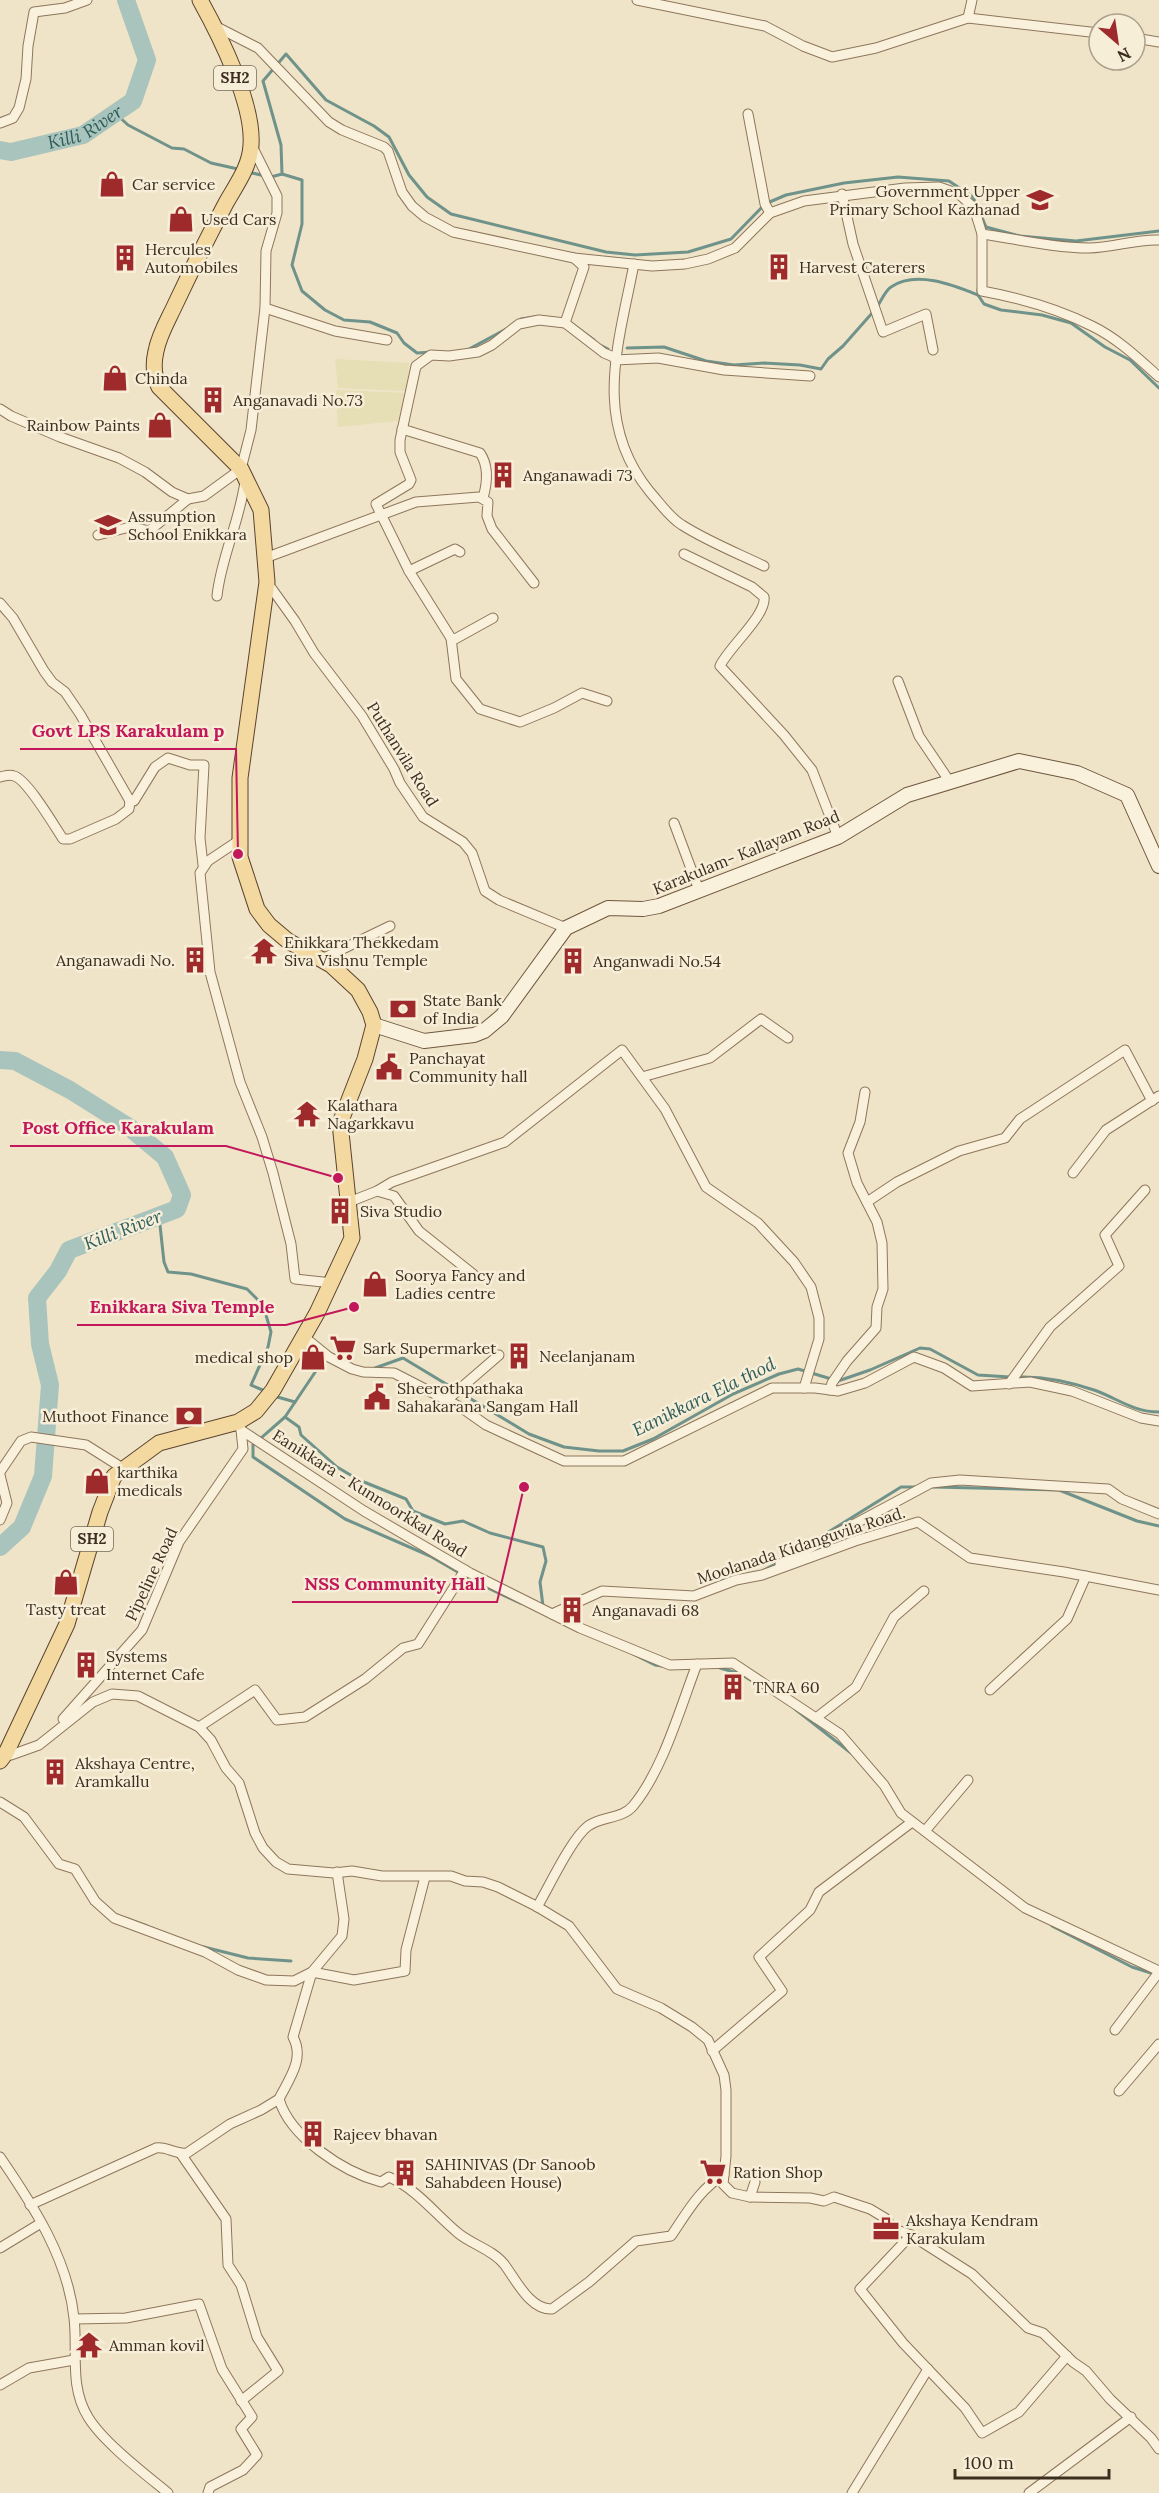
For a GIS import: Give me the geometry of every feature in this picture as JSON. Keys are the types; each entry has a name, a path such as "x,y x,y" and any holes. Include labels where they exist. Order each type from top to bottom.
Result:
{"main road":[{"name":"SH2","path":"3,1757 67,1624 99,1512 114,1476 159,1443 240,1426 256,1411 270,1394 303,1336 332,1283 352,1238 340,1123 359,1077 374,1025 358,990 321,959 288,941 269,925 257,909 240,857 238,841 240,778 267,582 261,510 243,472 159,387 155,378 154,368 159,339 195,262 244,171 252,146 247,110 215,26 200,0"}],"street":[{"path":"0,123 13,118 19,108 26,78 29,32 34,12 65,8 87,0"},
{"path":"637,0 765,26 803,46 832,57 876,48 968,18 1087,32"},
{"path":"968,18 972,0"},
{"path":"215,26 258,48 329,122 342,130 384,147 388,151 402,192 412,206 426,217 453,231 574,258 651,266 685,264 708,259 735,248 771,213 804,201 842,194 939,187 959,194 974,208 981,231 982,291 1046,308 1094,327 1135,356 1159,377"},
{"path":"748,114 765,204 771,213"},
{"path":"217,596 219,580 233,534 251,430 265,308 266,252 277,213 277,196 252,146"},
{"path":"842,194 853,244 883,332 926,314 933,350"},
{"path":"981,231 1086,248 1114,246 1140,240 1159,240"},
{"path":"565,323 584,267 574,258"},
{"path":"634,264 616,359 615,417 625,453 634,472 680,524 764,566"},
{"path":"265,308 335,331 387,340"},
{"path":"607,701 582,693 520,722 480,710 456,679 451,638 410,572 376,504 409,484 411,480 400,452 402,429 416,366 431,355 449,356 478,352 492,345 519,324 539,321 565,323 604,353 616,359 658,358 724,370 810,376"},
{"path":"0,409 60,437 119,458 145,472 172,492 188,499"},
{"path":"402,429 480,453 486,463 483,498"},
{"path":"98,535 130,526 149,531 188,499 204,496 243,472"},
{"path":"265,558 416,502 483,498 488,502 488,516 492,529 534,583"},
{"path":"410,572 455,549 460,552"},
{"path":"684,554 752,588 764,597 763,606 739,640 731,647 720,666 784,735 812,770 838,837"},
{"name":"Puthanvila Road","path":"267,582 295,621 314,653 362,716 400,783 423,817 463,842 472,853 485,891 499,900 566,928"},
{"path":"0,603 13,618 44,671 52,682 65,692 80,714 130,801 129,809 116,819 70,839 63,839 21,780 11,775 0,777"},
{"path":"451,638 463,636 493,618"},
{"path":"898,681 919,736 950,782"},
{"path":"130,801 134,801 155,767 168,758 190,765 204,765 200,838 203,865 200,873 210,972 240,1082 262,1137 273,1173 291,1244 296,1279 332,1283"},
{"name":"Karakulam- Kallayam Road","path":"374,1025 424,1041 458,1038 484,1031 512,1005 566,928 608,908 643,909 659,906 838,837 908,795 1019,761 1077,773 1127,795 1159,866"},
{"path":"674,824 699,890"},
{"path":"203,865 238,841"},
{"path":"321,959 390,926"},
{"path":"642,1077 710,1058 761,1019 788,1038"},
{"path":"349,1202 377,1191 392,1182 505,1142 564,1098 622,1050 665,1109 706,1187 759,1223 794,1262 810,1287 819,1318 819,1340 806,1384"},
{"path":"867,1203 897,1182 959,1151 1005,1138 1020,1119 1125,1050 1155,1098 1106,1130 1073,1173"},
{"path":"830,1390 847,1360 876,1328 877,1307 883,1289 882,1244 877,1222 857,1183 848,1154 860,1122 865,1092"},
{"path":"1009,1384 1050,1327 1119,1266 1105,1235 1145,1190"},
{"path":"377,1191 394,1196 419,1231 473,1274"},
{"path":"303,1336 329,1357 363,1372 394,1373 462,1408 486,1425 564,1461 624,1461 772,1388 806,1384 838,1391 865,1383 914,1357 944,1368 972,1386 1030,1382 1072,1391 1141,1418 1159,1421"},
{"path":"447,1400 499,1355"},
{"name":"Eanikkara - Kunnoorkkal Road","path":"240,1426 251,1437 364,1510 465,1570 580,1628 670,1665 733,1662 840,1734 884,1785 901,1813 1025,1908 1159,1971"},
{"name":"Pipeline Road","path":"39,1745 142,1630 179,1542 243,1449 240,1426"},
{"path":"0,1520 8,1503 0,1474 21,1441 31,1437 40,1437 86,1445 124,1468"},
{"path":"762,1575 803,1550 931,1483 960,1480 1108,1489 1122,1498 1159,1514"},
{"name":"Moolanada Kidanguvila Road.","path":"551,1614 602,1591 694,1596 736,1580 762,1575 855,1541 918,1522 970,1558 1159,1590"},
{"path":"199,1727 255,1690 277,1720 304,1717 365,1680 403,1648 417,1644 465,1570"},
{"path":"990,1690 1067,1619 1086,1576"},
{"path":"816,1718 856,1687 894,1617 924,1591"},
{"path":"537,1907 577,1838 586,1827 597,1820 628,1811 642,1794 671,1735 697,1664"},
{"path":"3,1757 39,1745 81,1710 112,1694 138,1696 199,1727 211,1740 226,1768 239,1783 255,1833 263,1848 276,1862 288,1869 352,1871 382,1876 451,1876 465,1881 483,1882 498,1887 569,1926 617,1989 661,2008 708,2040 724,2075 726,2090 723,2184 732,2193 750,2198 810,2198 824,2201 834,2198 870,2209 885,2218 894,2229 911,2235 972,2274 1022,2324 1043,2333 1131,2417 1159,2450"},
{"path":"925,1831 968,1780"},
{"path":"0,1802 24,1817 59,1864 75,1869 95,1901 114,1918 205,1952 238,1970 266,1980 294,1981 312,1972 354,1980 405,1971 406,1950 425,1877"},
{"path":"712,2051 782,1991 759,1957 810,1910 819,1892 912,1822"},
{"path":"181,2154 194,2149 230,2124 279,2099 299,2058 298,2047 293,2037 312,1972 342,1936 344,1919 337,1872"},
{"path":"1115,2030 1159,1971"},
{"path":"1119,2091 1159,2044"},
{"path":"279,2099 282,2111 317,2148 341,2165 361,2174 381,2182 389,2177 410,2188 458,2233 502,2261 530,2299 541,2309 552,2309 569,2298 636,2241 671,2236 713,2180 724,2175"},
{"path":"30,2205 156,2148 163,2147 181,2154 226,2219 228,2265 242,2285 257,2337 278,2371 241,2401"},
{"path":"0,2157 51,2239 62,2266 75,2319 76,2385 88,2417 111,2443 168,2493"},
{"path":"750,2198 755,2182"},
{"path":"0,2248 41,2223"},
{"path":"911,2235 860,2289 903,2343 965,2408 982,2433 1019,2412 1067,2356"},
{"path":"75,2319 126,2318 199,2304 222,2369 252,2418 241,2428 257,2455 243,2470 210,2487 208,2493"},
{"path":"0,2385 29,2368 74,2360"},
{"path":"852,2493 928,2369"},
{"path":"1029,2493 1131,2417"}],"shaded area":[{"path":"335,359 409,363 407,391 338,388"},
{"path":"336,390 405,393 398,421 338,427"}],"waterway":[{"name":"Killi River","path":"0,150 11,152 83,135 133,101 147,60 126,0"},
{"path":"271,177 282,174 281,145 263,81 286,54 326,100 374,126 389,137 409,175 427,197 451,214 606,252 635,255 688,252 731,239 765,204 786,195 844,183 898,177 949,181 973,197 977,206"},
{"path":"115,113 128,125 172,148 184,149 211,163 238,169"},
{"path":"248,172 265,176"},
{"path":"282,174 302,180 302,224 292,265 302,291 325,310 344,320 370,322 397,333 404,343 417,353 433,352"},
{"path":"981,215 986,227 983,230"},
{"path":"986,227 1020,236 1076,241 1159,231"},
{"path":"877,307 891,287 912,280 934,281 978,295"},
{"path":"978,289 978,295 984,304 1001,310 1042,315 1071,323 1105,347 1130,360 1159,388"},
{"path":"627,348 664,347 706,361 734,365 764,363 821,369 873,312"},
{"path":"521,319 535,317"},
{"path":"568,321 594,340"},
{"path":"469,349 508,328"},
{"path":"602,346 608,349"},
{"name":"Killi River","path":"0,1060 15,1061 70,1090 129,1127 165,1157 182,1195 177,1209 69,1250 58,1271 37,1298 40,1344 50,1385 43,1476 22,1527 0,1547"},
{"path":"159,1216 164,1262 168,1272 191,1274 247,1289 263,1305 271,1332 268,1347 251,1385 265,1391"},
{"name":"Eanikkara Ela thod","path":"375,1368 403,1358 529,1434 564,1447 599,1451 623,1451 653,1439 733,1394 779,1374 798,1369 838,1381 920,1348 930,1349 978,1375 1010,1377"},
{"path":"326,1356 285,1417 299,1427 301,1435 337,1467 359,1480 406,1499 413,1511 445,1524 463,1521 490,1533 543,1547 546,1561 540,1582 543,1606"},
{"name":"Eanikkara Ela thod","path":"1017,1377 1037,1377 1065,1382 1094,1390 1141,1410 1159,1412"},
{"path":"274,1396 295,1402"},
{"path":"285,1417 253,1445 253,1457 345,1519 430,1556 475,1582 520,1603"},
{"path":"814,1541 901,1487 918,1487"},
{"path":"933,1487 1059,1490 1137,1521 1159,1526"},
{"path":"764,1570 777,1563"},
{"path":"633,1654 662,1666"},
{"path":"720,1668 741,1674 752,1681"},
{"path":"795,1709 851,1753"},
{"path":"125,1918 147,1926"},
{"path":"1052,1926 1132,1967 1154,1974"},
{"path":"204,1947 248,1958 291,1961"}],"place":[{"name":"Car service","path":"112,184"},
{"name":"Government Upper Primary School Kazhanad","path":"1040,200"},
{"name":"Used Cars","path":"181,219"},
{"name":"Hercules Automobiles","path":"125,258"},
{"name":"Harvest Caterers","path":"779,267"},
{"name":"Chinda","path":"115,378"},
{"name":"Anganavadi No.73","path":"213,400"},
{"name":"Rainbow Paints","path":"160,425"},
{"name":"Anganawadi 73","path":"503,475"},
{"name":"Assumption School Enikkara","path":"108,525"},
{"name":"Govt LPS Karakulam p","path":"238,854"},
{"name":"Enikkara Thekkedam Siva Vishnu Temple","path":"264,951"},
{"name":"Anganawadi No.","path":"195,960"},
{"name":"Anganwadi No.54","path":"573,961"},
{"name":"State Bank of India","path":"403,1009"},
{"name":"Panchayat Community hall","path":"389,1067"},
{"name":"Kalathara Nagarkkavu","path":"307,1114"},
{"name":"Post Office Karakulam","path":"338,1178"},
{"name":"Siva Studio","path":"340,1211"},
{"name":"Soorya Fancy and Ladies centre","path":"375,1284"},
{"name":"Enikkara Siva Temple","path":"354,1307"},
{"name":"Sark Supermarket","path":"343,1348"},
{"name":"Neelanjanam","path":"519,1356"},
{"name":"medical shop","path":"313,1357"},
{"name":"Sheerothpathaka Sahakarana Sangam Hall","path":"377,1397"},
{"name":"Muthoot Finance","path":"189,1416"},
{"name":"karthika medicals","path":"97,1481"},
{"name":"NSS Community Hall","path":"524,1487"},
{"name":"Tasty treat","path":"66,1582"},
{"name":"Anganavadi 68","path":"572,1610"},
{"name":"Systems Internet Cafe","path":"86,1665"},
{"name":"TNRA 60","path":"733,1687"},
{"name":"Akshaya Centre, Aramkallu","path":"55,1772"},
{"name":"Rajeev bhavan","path":"313,2134"},
{"name":"Ration Shop","path":"713,2172"},
{"name":"SAHINIVAS (Dr Sanoob Sahabdeen House)","path":"405,2173"},
{"name":"Akshaya Kendram Karakulam","path":"886,2229"},
{"name":"Amman kovil","path":"89,2345"}]}
